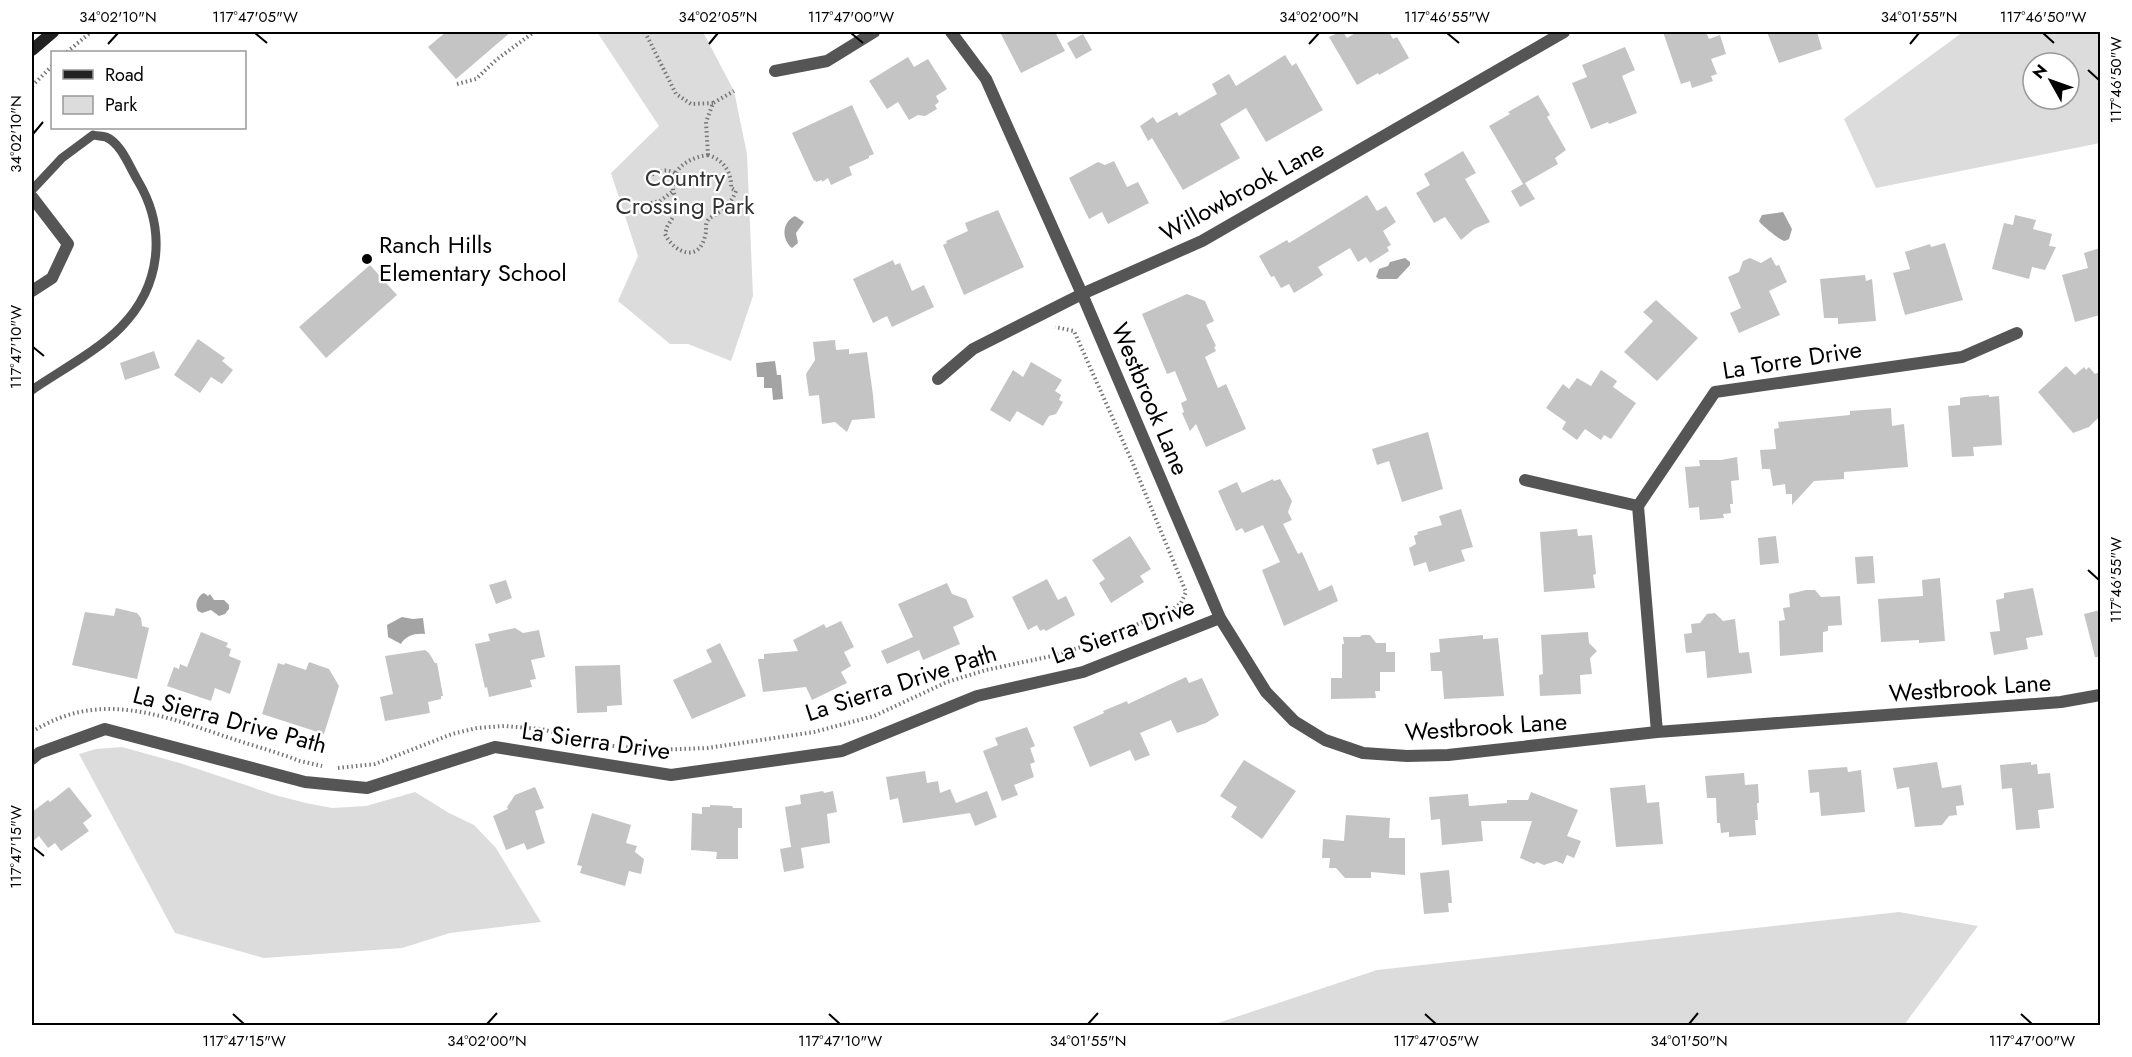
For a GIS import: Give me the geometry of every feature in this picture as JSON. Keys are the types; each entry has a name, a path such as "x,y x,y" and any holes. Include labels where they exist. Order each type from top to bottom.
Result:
{"main road":[{"path":"32,50 53,32"}],"street":[{"path":"775,71 827,61 874,32"},
{"name":"Westbrook Lane","path":"951,32 986,79 1082,294 1220,618 1266,692 1294,721 1325,740 1363,753 1407,756 1448,755 1657,732 2061,702 2100,695"},
{"name":"Willowbrook Lane","path":"938,378 972,349 1082,294 1202,241 1564,32"},
{"path":"32,197 68,244 52,278 32,291"},
{"name":"La Torre Drive","path":"1638,506 1715,392 1962,357 2017,333"},
{"path":"1525,480 1638,506 1657,732"},
{"name":"La Sierra Drive","path":"32,759 39,753 105,729 305,782 367,788 495,747 671,775 842,751 977,696 1083,672 1220,618"}],"lane":[{"path":"32,190 62,158 93,135 108,138 118,147 152,209 156,240 155,266 144,298 121,328 32,390"}],"path":[{"path":"68,51 91,32"},
{"path":"457,84 476,79 496,60 534,32"},
{"path":"645,32 676,94 691,104 713,103 734,90"},
{"path":"32,86 51,67"},
{"path":"708,155 706,122 713,103"},
{"path":"708,155 721,162 731,176 730,188 736,191 729,205 709,218 706,223 706,235 702,242 692,252 678,250 669,242 665,234 678,209 672,186 675,173 686,162 708,155"},
{"path":"648,177 660,171 668,170 675,173"},
{"path":"651,203 660,201 674,190"},
{"name":"La Sierra Drive Path","path":"332,767 375,764 444,736 477,728 504,726 541,729 603,745 654,750 708,748 814,732 874,716 947,682 1094,643 1181,603 1186,592 1134,466 1074,331 1054,327"},
{"name":"La Sierra Drive Path","path":"32,732 82,711 127,708 203,729 300,761 326,766"}],"green space":[{"name":"Country Crossing Park","path":"597,32 703,32 734,91 747,154 753,296 731,361 688,344 670,344 618,301 638,256 611,173 659,126"},
{"path":"1963,32 2100,32 2100,143 1876,188 1844,119"},
{"path":"122,747 183,764 275,795 332,808 366,806 415,792 474,825 496,848 541,922 450,933 402,948 264,958 175,933 79,754 96,749"},
{"path":"1899,912 1978,926 1904,1025 1212,1025 1377,970"}],"shaded area":[{"path":"1783,212 1792,229 1789,239 1784,241 1759,221 1762,215"},
{"path":"795,216 804,222 796,233 798,243 792,248 786,240 784,231 785,226"},
{"path":"1405,258 1410,265 1397,279 1376,277 1379,269 1388,266 1390,262"},
{"path":"775,361 777,375 781,375 783,399 773,400 772,388 764,388 764,377 757,377 756,363"},
{"path":"204,593 208,596 210,594 214,600 224,600 229,605 225,614 219,616 211,610 202,613 198,611 197,600"},
{"path":"402,617 423,618 425,634 412,635 401,644 388,637 387,625"}],"building":[{"path":"446,32 511,32 456,79 428,47"},
{"path":"1000,32 1055,32 1065,51 1021,73"},
{"path":"1343,32 1347,38 1357,32 1389,32 1393,39 1397,37 1409,58 1357,85 1329,37"},
{"path":"1663,32 1706,32 1709,39 1720,35 1726,54 1711,59 1717,74 1711,76 1713,81 1692,88 1690,81 1681,84"},
{"path":"1767,32 1817,32 1822,49 1779,63"},
{"path":"1083,34 1092,50 1076,59 1067,43"},
{"path":"1625,47 1635,70 1622,76 1637,113 1591,129 1572,83 1587,77 1582,65"},
{"path":"1285,55 1292,66 1296,63 1323,110 1266,142 1246,108 1220,124 1240,158 1183,190 1152,138 1148,141 1140,126 1153,117 1157,123 1177,112 1179,116 1217,94 1212,84 1229,74 1236,86"},
{"path":"908,57 914,67 928,59 947,89 936,96 939,102 935,105 937,109 925,116 918,115 909,120 898,102 887,109 869,81"},
{"path":"1538,95 1550,115 1547,117 1566,150 1555,158 1558,164 1525,183 1535,199 1520,207 1511,191 1523,184 1489,126"},
{"path":"852,105 874,154 849,167 852,175 831,185 828,178 822,182 822,180 816,182 792,133"},
{"path":"1463,151 1476,173 1465,179 1490,222 1474,229 1461,240 1445,217 1434,223 1416,193 1430,185 1424,174"},
{"path":"1114,161 1127,187 1138,182 1149,203 1108,224 1102,212 1089,219 1069,178 1098,162 1105,165"},
{"path":"1367,195 1377,211 1386,206 1396,222 1383,231 1391,245 1387,247 1389,251 1370,263 1366,257 1358,262 1350,248 1318,267 1323,275 1294,293 1289,284 1281,288 1274,276 1271,277 1259,256 1287,240 1289,243"},
{"path":"998,210 1024,267 964,295 943,245 947,243 946,241 968,231 965,223"},
{"path":"2015,215 2036,220 2033,229 2052,234 2049,246 2056,247 2045,270 2032,267 2029,279 1992,269 2004,223 2013,225"},
{"path":"1945,243 1963,300 1905,315 1893,273 1910,269 1905,252 1930,244 1931,247"},
{"path":"2100,248 2100,315 2075,322 2062,275 2088,268 2084,253"},
{"path":"1771,257 1776,266 1779,265 1787,282 1769,291 1780,315 1739,333 1730,313 1741,308 1728,277 1739,272 1743,261 1750,258 1761,263"},
{"path":"893,260 895,265 900,263 912,291 924,285 934,307 892,327 887,316 873,323 853,279"},
{"path":"370,265 397,295 326,358 299,327"},
{"path":"1865,275 1866,281 1872,279 1876,321 1838,324 1838,318 1824,318 1820,279"},
{"path":"1187,294 1205,301 1214,321 1206,325 1216,351 1205,357 1218,388 1226,384 1246,429 1206,447 1196,424 1190,431 1182,413 1184,412 1181,403 1187,400 1175,371 1167,374 1142,314"},
{"path":"1656,300 1698,338 1657,381 1624,352 1653,321 1643,312"},
{"path":"198,339 225,358 222,361 233,370 222,384 211,377 200,393 174,375"},
{"path":"835,340 836,350 849,349 849,354 867,352 873,395 875,418 852,420 847,432 835,422 822,424 819,395 809,396 806,374 815,360 813,342"},
{"path":"154,351 160,368 125,380 120,363"},
{"path":"1031,362 1062,380 1055,391 1061,395 1059,400 1063,402 1056,414 1049,416 1043,426 1017,411 1010,422 990,410 1013,370 1023,377"},
{"path":"2066,366 2075,375 2084,367 2086,370 2089,367 2095,374 2100,372 2100,416 2089,427 2073,433 2038,392"},
{"path":"1601,370 1617,381 1613,387 1636,403 1611,439 1604,435 1601,440 1585,429 1577,440 1562,429 1566,422 1546,408 1563,384 1569,389 1577,378 1591,386"},
{"path":"1989,395 1989,397 1999,396 2002,445 1973,447 1974,456 1952,457 1948,406 1960,405 1960,398"},
{"path":"1891,408 1892,426 1904,424 1908,467 1844,472 1844,479 1814,481 1792,505 1792,494 1786,494 1785,484 1773,486 1770,469 1762,469 1760,450 1776,449 1774,429 1779,428 1778,422 1850,415 1850,411"},
{"path":"1428,432 1443,489 1402,502 1389,461 1377,465 1372,449"},
{"path":"1737,457 1739,480 1731,481 1733,504 1730,504 1731,513 1723,514 1724,518 1700,520 1699,507 1689,508 1685,467 1700,466 1699,460"},
{"path":"1273,479 1274,481 1280,479 1292,501 1288,512 1292,520 1283,524 1298,554 1302,552 1319,591 1332,585 1338,601 1284,626 1262,570 1280,562 1263,525 1245,533 1242,528 1236,531 1218,491 1237,482 1242,493"},
{"path":"1461,509 1473,547 1461,550 1465,561 1429,572 1426,562 1414,566 1409,548 1416,544 1414,536 1418,534 1417,532 1442,525 1439,516"},
{"path":"1577,529 1578,536 1592,535 1595,588 1544,592 1540,532"},
{"path":"1130,536 1151,569 1140,576 1144,582 1111,603 1099,583 1105,579 1092,560"},
{"path":"1776,536 1779,563 1760,565 1758,538"},
{"path":"1873,556 1875,583 1857,584 1855,557"},
{"path":"1940,578 1945,641 1881,642 1878,599 1923,596 1922,580"},
{"path":"1047,579 1058,600 1066,596 1075,615 1046,631 1044,629 1040,631 1037,625 1028,630 1012,597"},
{"path":"506,580 512,598 496,604 489,585"},
{"path":"947,583 952,594 966,599 974,617 953,627 960,644 923,660 919,650 887,664 881,651 913,637 898,604"},
{"path":"2033,588 2043,635 2026,638 2028,649 1994,655 1990,632 2000,631 1996,600 2004,598 2004,593"},
{"path":"1815,590 1821,597 1840,596 1842,625 1828,626 1828,631 1823,632 1823,652 1780,656 1779,621 1785,620 1783,608 1790,607 1789,594"},
{"path":"116,608 137,613 141,618 142,626 149,628 137,679 72,665 85,612 114,616"},
{"path":"2100,610 2100,657 2095,657 2084,614"},
{"path":"1715,613 1723,621 1735,619 1739,653 1749,652 1752,673 1707,678 1705,651 1686,653 1684,634 1692,633 1691,624 1700,623 1707,614"},
{"path":"841,621 854,647 844,652 851,666 841,672 847,683 812,700 806,687 763,692 758,659 764,659 764,654 798,651 793,640 824,624 826,628"},
{"path":"515,628 523,633 539,630 545,657 531,660 536,679 530,680 532,687 489,697 475,644 490,641 488,634"},
{"path":"201,632 228,643 226,647 231,649 229,656 241,661 230,694 215,688 211,701 167,686 174,667 179,669 180,664 187,667"},
{"path":"1588,632 1589,643 1597,651 1590,658 1592,674 1580,675 1581,694 1540,696 1539,675 1543,674 1541,635"},
{"path":"1370,635 1376,643 1386,643 1386,652 1395,652 1395,672 1380,672 1380,691 1375,691 1376,698 1331,699 1331,678 1342,678 1343,637"},
{"path":"1483,635 1483,639 1498,638 1504,696 1444,699 1442,671 1431,671 1430,653 1440,652 1439,639"},
{"path":"720,643 746,696 692,719 673,680 712,662 706,650"},
{"path":"425,650 437,663 443,696 441,699 428,702 430,713 385,721 380,697 393,694 385,656"},
{"path":"309,662 329,669 339,686 324,734 262,714 278,663 306,670"},
{"path":"620,665 622,705 607,706 607,712 577,713 575,666"},
{"path":"1186,677 1189,683 1202,678 1219,715 1206,723 1177,733 1171,720 1140,733 1150,755 1135,761 1130,750 1090,767 1073,727 1104,713 1103,711 1127,701 1128,704"},
{"path":"1027,727 1035,746 1030,748 1035,762 1030,764 1034,777 1014,785 1018,795 1002,801 983,751 998,745 995,738"},
{"path":"1244,760 1296,791 1262,839 1231,817 1237,807 1220,796"},
{"path":"1937,762 1942,788 1961,785 1964,805 1956,806 1957,815 1949,816 1942,825 1915,827 1909,787 1897,789 1893,768"},
{"path":"2031,762 2031,765 2037,764 2038,774 2050,773 2054,808 2038,810 2040,828 2016,830 2012,788 2002,789 2000,765"},
{"path":"1847,767 1848,772 1861,770 1865,812 1821,816 1819,792 1810,793 1808,770"},
{"path":"925,771 927,783 938,781 940,793 950,789 956,803 987,791 997,817 975,826 970,813 903,823 898,798 890,800 886,777"},
{"path":"1744,773 1745,785 1758,784 1756,835 1729,837 1729,832 1721,833 1720,823 1717,823 1716,798 1707,798 1705,776"},
{"path":"1645,785 1647,803 1659,802 1663,844 1616,847 1610,788"},
{"path":"69,787 92,816 83,823 89,831 61,851 55,843 48,848 39,836 32,842 32,812"},
{"path":"535,787 544,808 535,811 545,843 527,850 524,843 506,850 493,816 508,809 515,795"},
{"path":"823,791 824,793 833,791 837,812 827,814 830,843 801,848 804,868 784,872 780,849 791,847 785,807 801,804 800,795"},
{"path":"1531,792 1578,810 1567,836 1581,841 1574,858 1567,855 1563,864 1556,861 1544,865 1537,862 1534,864 1520,858 1532,821 1481,821 1483,841 1442,845 1440,819 1431,820 1429,797 1468,794 1469,806 1507,803 1507,800 1528,800"},
{"path":"710,805 742,808 742,828 738,828 738,859 716,859 717,852 691,850 692,813 702,814 702,807 710,807"},
{"path":"592,813 631,825 626,843 637,846 635,852 644,859 641,874 629,871 625,886 580,873 582,866 577,865"},
{"path":"1346,815 1390,818 1389,838 1405,838 1405,875 1371,872 1371,878 1345,878 1336,868 1329,868 1330,858 1322,858 1323,839 1344,841"},
{"path":"1449,870 1452,903 1448,903 1449,912 1424,914 1420,873"}],"place":[{"name":"Ranch Hills Elementary School","path":"367,259"}]}
